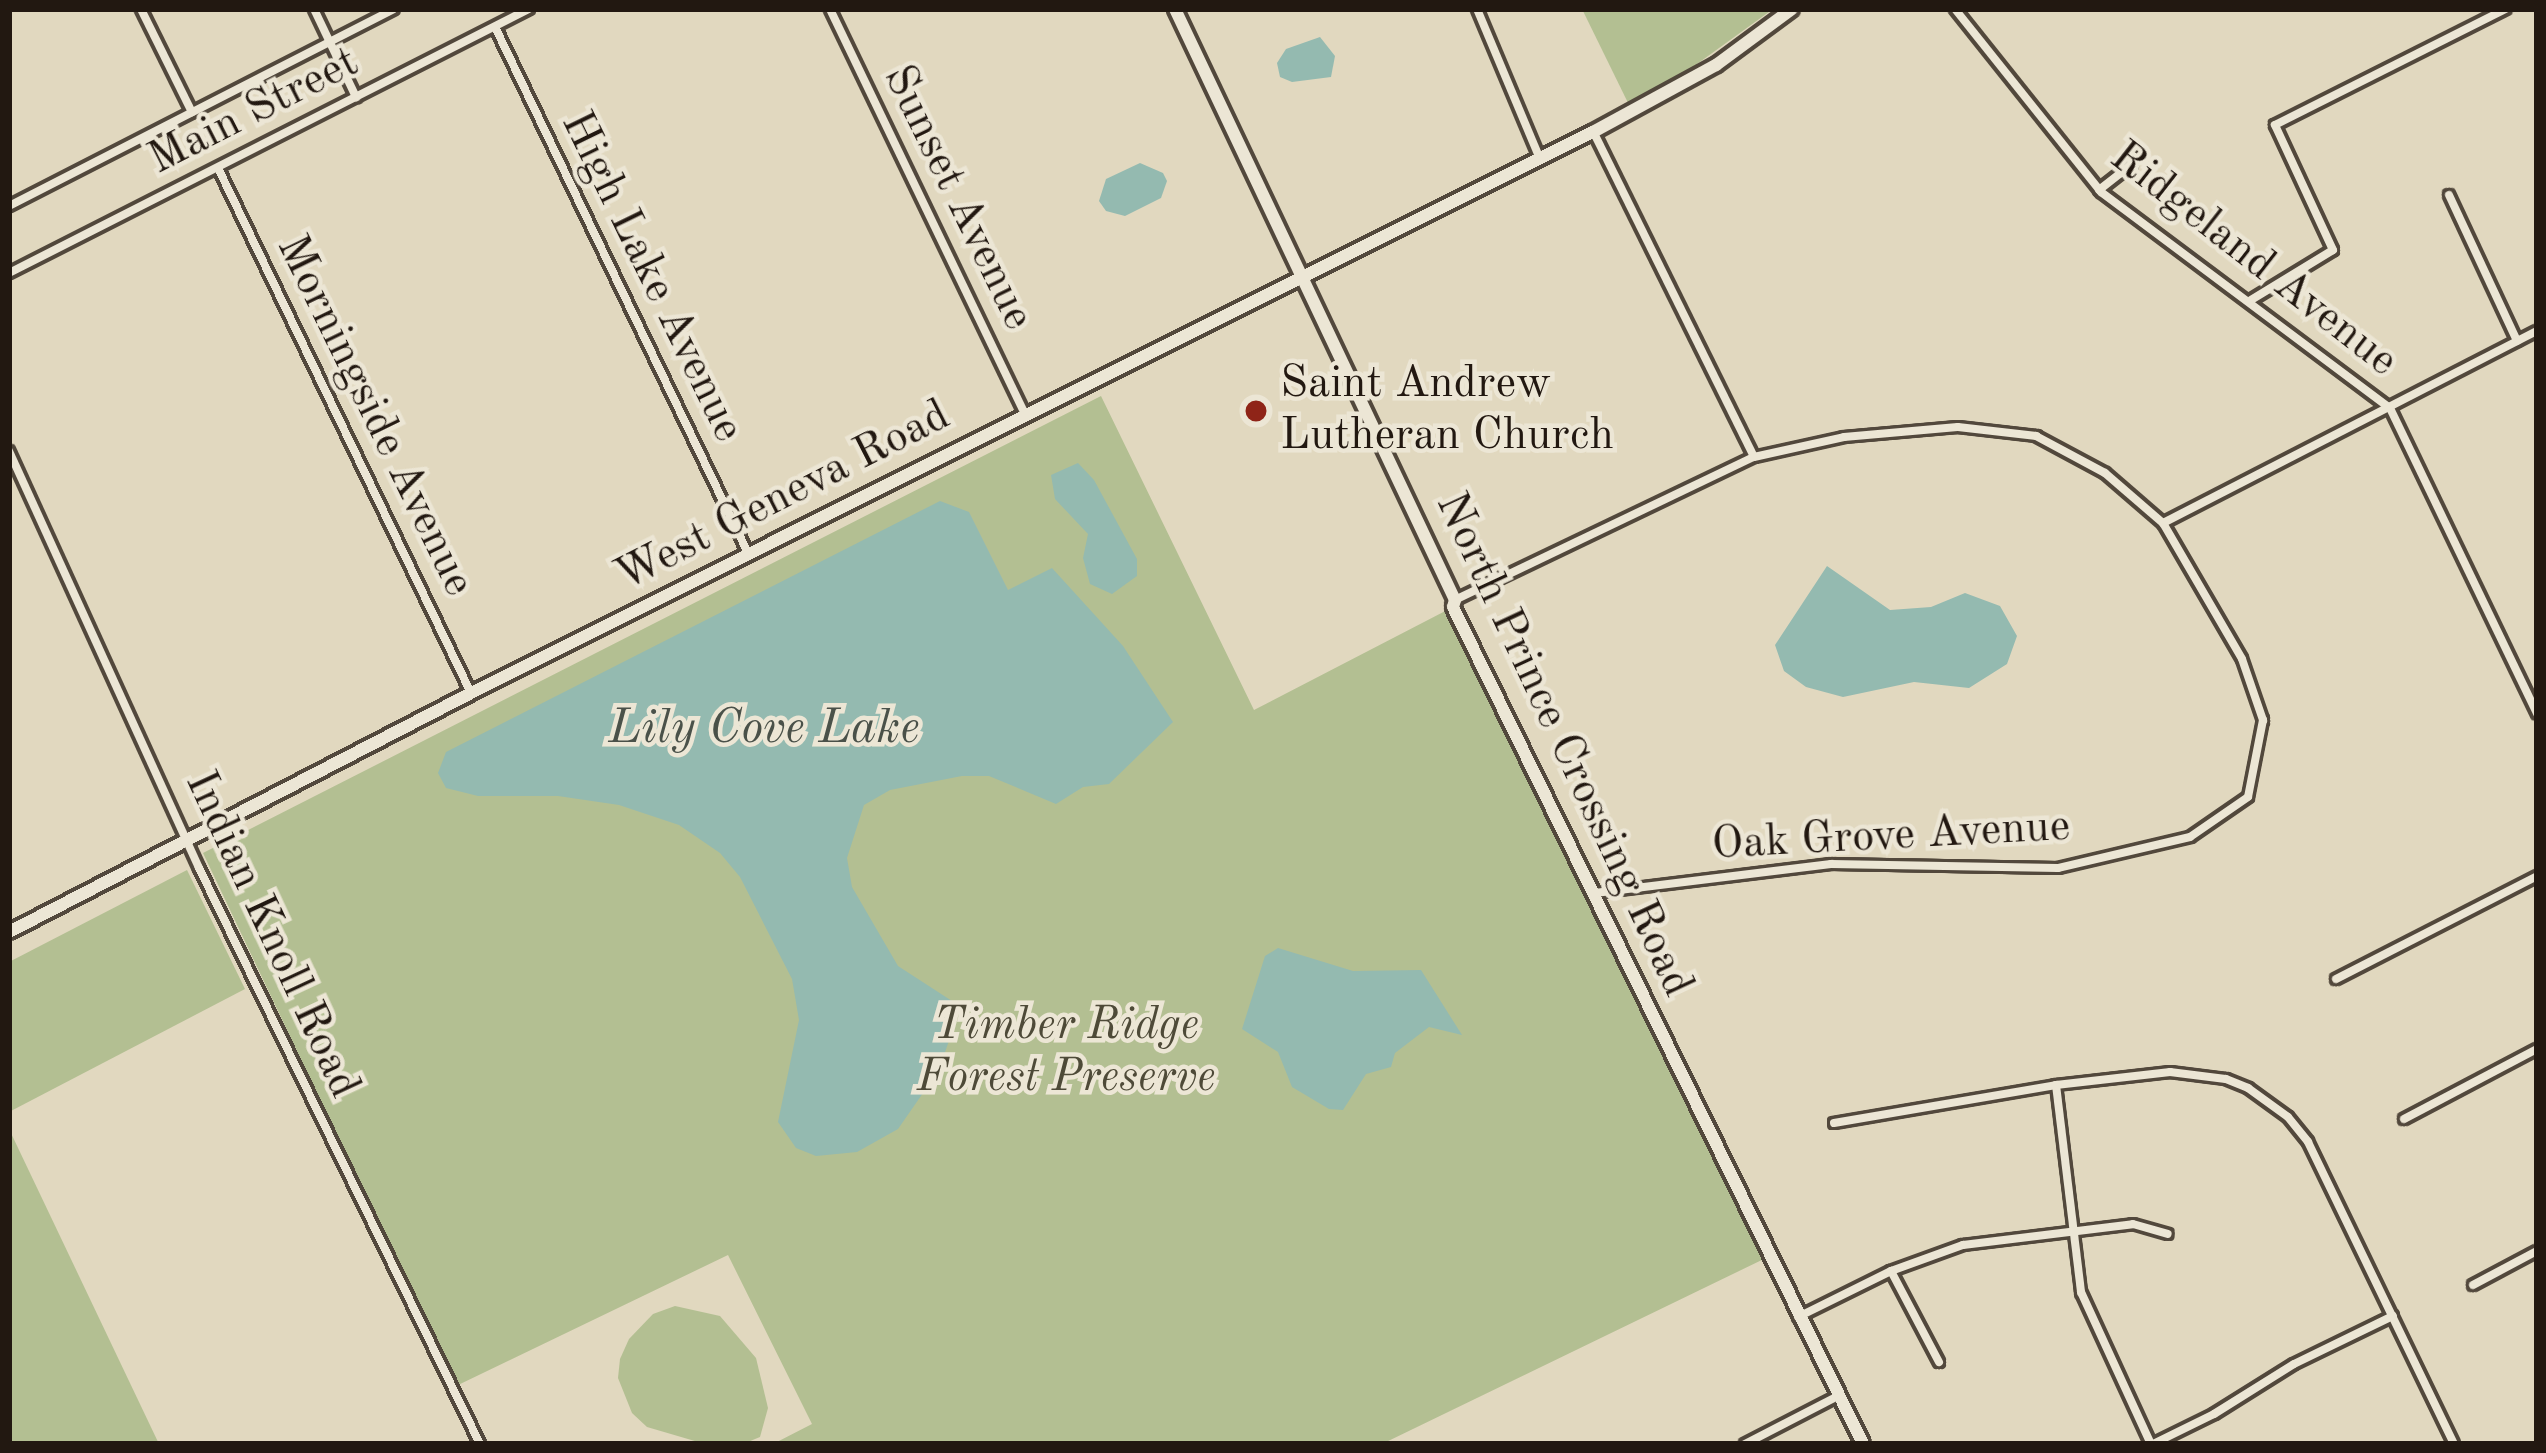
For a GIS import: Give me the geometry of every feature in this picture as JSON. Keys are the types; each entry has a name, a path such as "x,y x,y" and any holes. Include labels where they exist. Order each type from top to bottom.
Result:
{"main road":[{"name":"North Prince Crossing Road","path":"1175,9 1455,600 1453,607 1863,1444"},
{"name":"West Geneva Road","path":"9,932 471,693 1632,112 1715,65 1792,9"}],"street":[{"path":"141,9 192,112"},
{"path":"314,9 356,97"},
{"name":"Main Street","path":"9,206 394,9"},
{"name":"Main Street","path":"9,273 529,9"},
{"name":"Sunset Avenue","path":"830,9 1025,415"},
{"path":"1478,9 1540,159"},
{"name":"Ridgeland Avenue","path":"1955,9 2098,190 2390,408 2537,714"},
{"path":"2251,300 2333,250 2275,124 2506,9"},
{"name":"High Lake Avenue","path":"495,26 749,556"},
{"path":"1593,132 1754,457"},
{"path":"2098,190 2132,164 2133,156"},
{"name":"Morningside Avenue","path":"218,168 471,693"},
{"path":"2449,195 2517,341"},
{"path":"1455,600 1754,457 1844,437 1958,427 2036,436 2105,473 2163,523 2537,331"},
{"name":"Indian Knoll Road","path":"9,451 188,840 480,1444"},
{"name":"Oak Grove Avenue","path":"1595,893 1831,864 2058,868 2190,837 2248,797 2263,720 2242,658 2163,523"},
{"path":"2336,980 2537,876"},
{"path":"2404,1119 2537,1049"},
{"path":"1834,1123 2056,1085 2184,1072 2226,1079 2269,1101 2308,1142 2454,1444"},
{"path":"2056,1085 2084,1303 2152,1444 2214,1414 2294,1364 2393,1316"},
{"path":"1798,1317 1891,1271 1963,1245 2133,1224 2168,1234"},
{"path":"2473,1285 2537,1251"},
{"path":"1891,1271 1939,1362"},
{"path":"1744,1444 1839,1395"}],"green space":[{"path":"1582,9 1773,9 1632,111"},
{"name":"Timber Ridge Forest Preserve","path":"1101,396 1254,710 1453,607 1768,1257 1382,1444 773,1444 812,1424 728,1255 456,1386 203,853"},
{"path":"187,870 245,989 9,1112 9,962"},
{"path":"9,1129 159,1444 9,1444"},
{"path":"675,1306 720,1316 756,1358 768,1408 760,1437 743,1444 705,1444 647,1427 632,1413 618,1378 620,1359 629,1339 653,1314"}],"water":[{"path":"1320,37 1335,56 1331,77 1292,82 1280,77 1277,63 1286,49"},
{"path":"1140,163 1163,173 1167,181 1161,198 1125,216 1106,211 1099,201 1106,179"},
{"path":"1078,463 1094,480 1137,559 1137,576 1112,594 1090,584 1083,558 1088,534 1055,499 1051,475"},
{"name":"Lily Cove Lake","path":"940,501 969,512 1008,590 1052,568 1123,646 1173,722 1109,784 1083,787 1056,804 989,776 962,776 890,790 864,805 847,858 852,887 898,966 952,1001 957,1017 939,1070 898,1129 857,1152 816,1156 796,1148 778,1122 799,1020 792,979 740,877 720,853 679,825 619,805 558,796 478,796 446,788 438,773 446,752"},
{"path":"1827,566 1890,610 1931,607 1965,593 2000,606 2017,636 2007,664 1969,688 1914,682 1843,697 1806,687 1784,671 1775,645"},
{"path":"1278,948 1353,971 1421,970 1462,1035 1429,1027 1395,1053 1391,1067 1366,1074 1343,1110 1329,1109 1292,1087 1278,1052 1242,1029 1265,956"}],"place":[{"name":"Saint Andrew Lutheran Church","path":"1256,411"}]}
